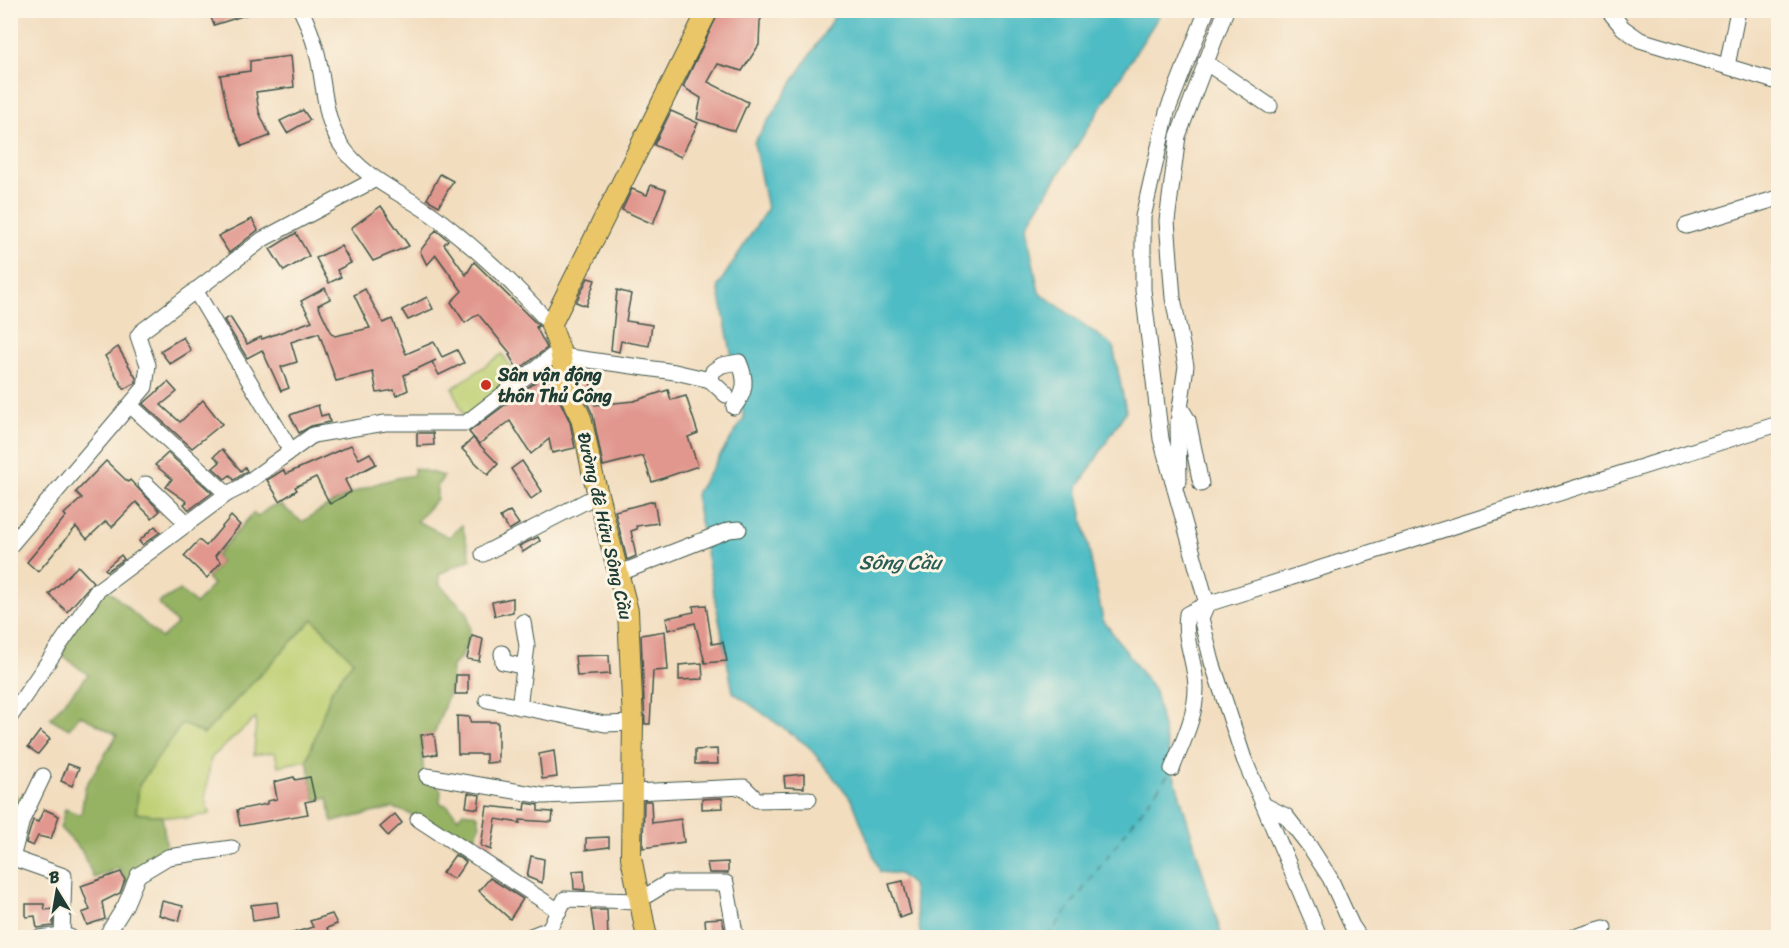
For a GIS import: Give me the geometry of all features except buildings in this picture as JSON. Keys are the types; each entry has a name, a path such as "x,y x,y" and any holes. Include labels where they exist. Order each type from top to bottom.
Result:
{"main road":[{"path":"551,325 708,10"},
{"name":"Đường đê Hữu Sông Cầu","path":"551,325 561,353 562,374 580,418 628,611 633,723 631,857 647,938"}],"street":[{"path":"301,10 318,55 321,84 333,130 343,148 374,180 437,218 480,253 551,325"},
{"path":"1207,10 1167,112 1143,217 1143,290 1161,438 1207,604 1202,618 1212,662 1244,759 1320,938"},
{"path":"1179,498 1178,423 1182,410 1186,366 1173,298 1167,221 1178,136 1226,10"},
{"path":"1608,10 1623,28 1640,40 1779,82"},
{"path":"1727,66 1738,10"},
{"path":"1206,62 1270,106"},
{"path":"1158,150 1174,157"},
{"path":"10,546 145,387 148,365 138,336 141,332 263,239 374,180"},
{"path":"1686,226 1779,198"},
{"path":"195,290 291,451"},
{"path":"10,717 97,591 227,494 241,488 313,435 385,423 466,423 561,353 710,380 730,401 743,395 745,374 739,362 722,365 713,371 710,380"},
{"path":"131,406 227,494"},
{"path":"1182,410 1188,420 1201,484"},
{"path":"1172,769 1195,711 1193,664 1185,628 1187,614 1207,604 1779,424"},
{"path":"146,484 188,525"},
{"path":"483,554 598,495"},
{"path":"620,573 729,530 739,529"},
{"path":"519,706 527,646 523,622"},
{"path":"502,653 502,662 525,667"},
{"path":"487,700 605,724 633,723"},
{"path":"38,938 67,936 64,876 11,857 22,820 43,776"},
{"path":"427,776 544,796 632,790 667,792 744,787 757,800 809,799"},
{"path":"1264,805 1286,816 1310,847 1330,878 1360,938"},
{"path":"418,819 559,911"},
{"path":"105,938 125,906 138,875 168,858 232,848"},
{"path":"526,938 549,930 565,899 638,901 667,883 726,883 736,938"},
{"path":"1571,938 1604,928"}],"green space":[{"path":"502,354 520,380 466,423 453,388"},
{"path":"414,468 444,476 437,487 437,499 417,521 449,537 462,525 471,559 439,574 440,585 467,612 470,627 469,638 461,657 452,666 451,687 434,734 421,736 424,778 435,777 435,785 441,790 440,803 448,806 458,818 463,812 477,814 480,824 470,852 408,813 393,808 332,822 328,798 315,800 307,760 332,689 353,661 313,619 204,734 182,724 139,785 136,813 162,816 168,857 130,888 119,868 94,878 81,850 60,828 65,809 81,815 85,787 117,735 80,715 69,729 50,718 88,675 56,650 104,586 161,638 177,624 158,603 180,590 196,604 213,584 207,578 221,562 216,556 253,513 257,517 270,507 281,505 302,522 329,505 369,486 414,475"},
{"path":"313,619 353,661 332,689 307,760 278,766 275,752 254,755 256,718 211,758 205,799 210,814 187,818 136,814 139,785 182,723 204,734"},
{"path":"10,793 30,803 10,857"}],"water":[{"name":"Sông Cầu","path":"838,11 1162,11 1026,226 1039,292 1113,346 1126,411 1077,489 1103,620 1155,691 1172,769 1222,937 921,937 912,885 899,874 880,872 852,800 808,746 733,692 695,495 744,418 718,286 767,209 754,143"}],"ferry route":[{"path":"1047,938 1168,775"}],"place":[{"name":"Sân vận động thôn Thủ Công","path":"486,385"}]}
